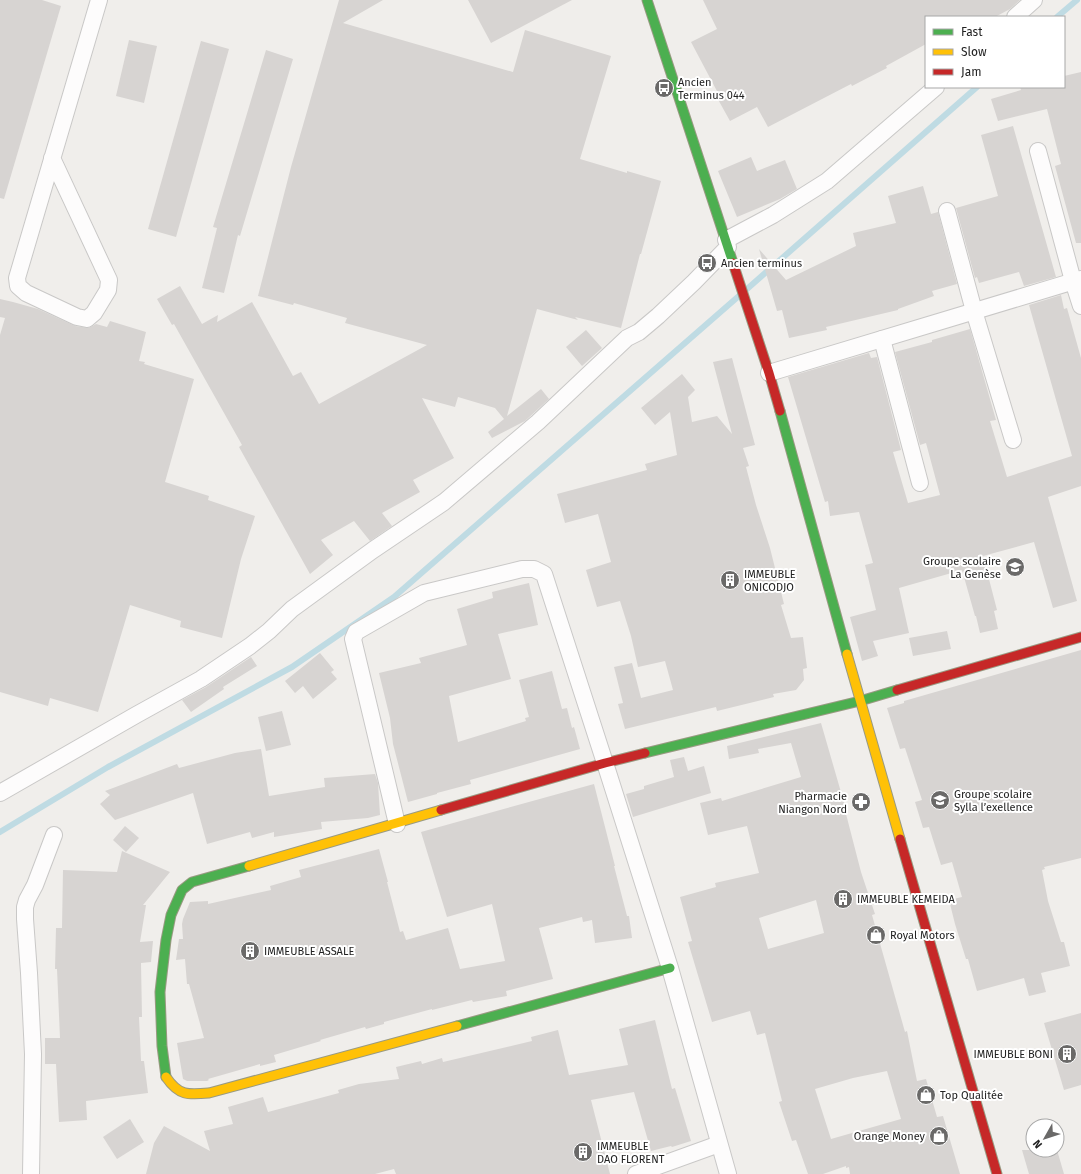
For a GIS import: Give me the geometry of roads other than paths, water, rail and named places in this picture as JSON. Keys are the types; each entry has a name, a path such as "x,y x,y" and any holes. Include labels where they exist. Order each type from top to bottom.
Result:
{"street":[{"path":"52,158 109,280 108,290 94,313 88,319 70,314 26,293 18,286 17,278 52,158 100,0"},
{"path":"648,0 769,373 860,701 997,1174"},
{"path":"1016,16 1034,0"},
{"path":"0,793 201,679 250,646 269,631 292,609 373,550 444,502 538,422 627,338 639,332 658,316 694,282 728,246 773,215 827,181 935,88"},
{"path":"1038,151 1077,280 1081,306"},
{"path":"947,211 974,311 1012,440"},
{"path":"769,373 1077,280"},
{"path":"882,339 920,483"},
{"path":"397,824 353,639 356,632 424,593 522,569 534,569 544,574 670,968 728,1174"},
{"path":"670,968 209,1093 183,1093 173,1087 166,1077 162,1046 160,992 166,940 171,914 182,890 192,882 201,878 397,824 605,763 860,701 1081,637"},
{"path":"31,1174 33,1054 25,907 54,836"},
{"path":"636,1174 719,1144"}],"waterway":[{"path":"1058,16 1077,0"},
{"path":"747,289 976,88"},
{"path":"0,832 108,767 292,667 394,597 740,295"}],"place":[{"name":"Ancien Terminus 044","path":"664,88"},
{"name":"Ancien terminus","path":"707,263"},
{"name":"Groupe scolaire La Genèse","path":"1015,567"},
{"name":"IMMEUBLE ONICODJO","path":"730,580"},
{"name":"Groupe scolaire Sylla l’exellence","path":"940,800"},
{"name":"Pharmacie Niangon Nord","path":"861,802"},
{"name":"IMMEUBLE KEMEIDA","path":"843,899"},
{"name":"Royal Motors","path":"876,935"},
{"name":"IMMEUBLE ASSALE","path":"250,951"},
{"name":"IMMEUBLE BONI","path":"1067,1054"},
{"name":"Top Qualitée","path":"926,1095"},
{"name":"Orange Money","path":"939,1136"},
{"name":"IMMEUBLE DAO FLORENT","path":"583,1152"}]}
